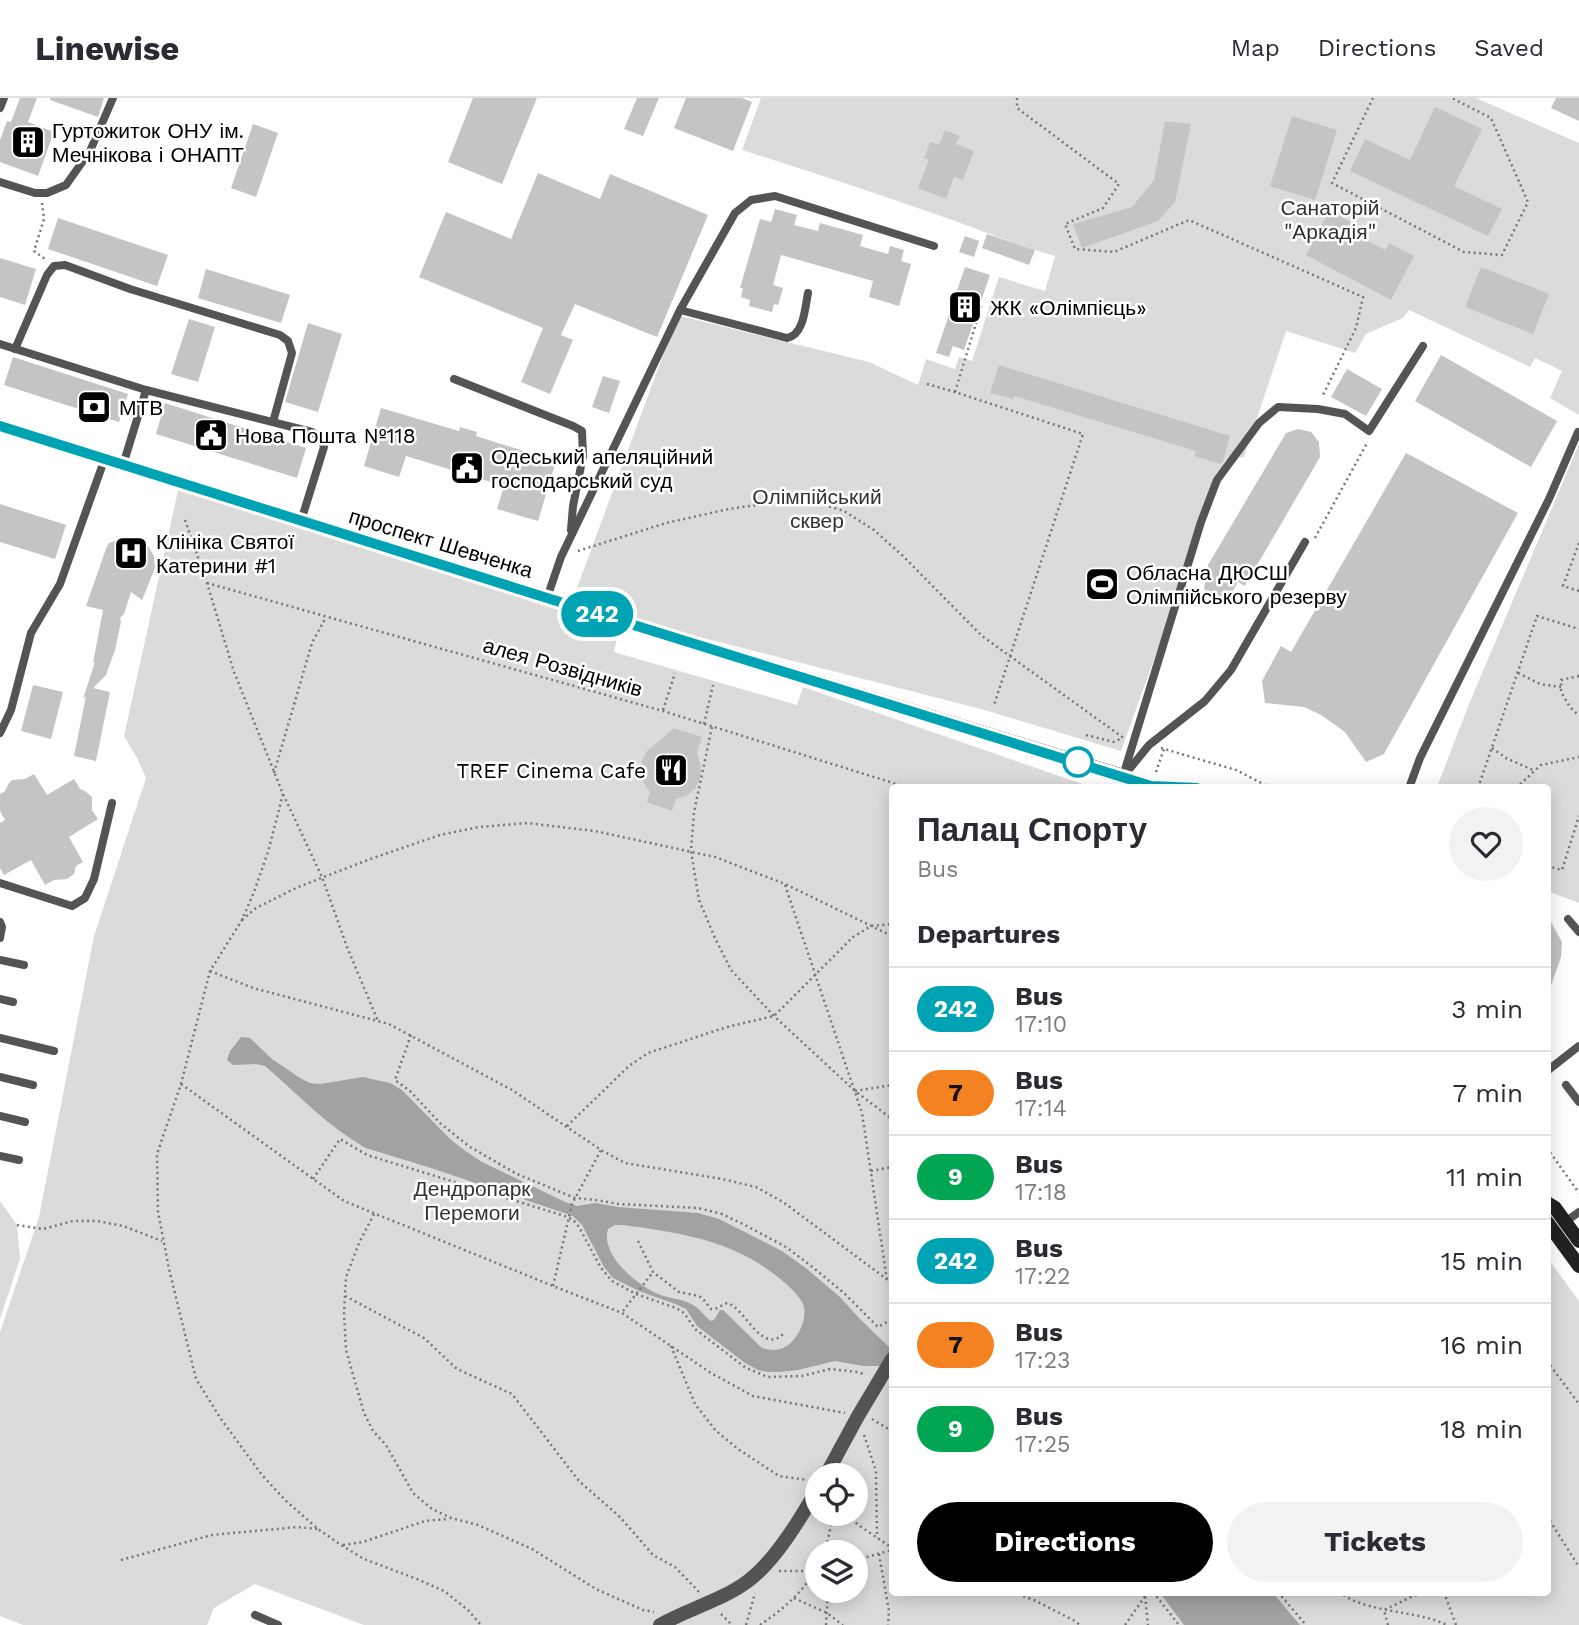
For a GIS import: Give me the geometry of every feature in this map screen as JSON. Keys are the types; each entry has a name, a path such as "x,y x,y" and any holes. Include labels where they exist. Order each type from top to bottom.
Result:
{"main road":[{"name":"проспект Шевченка","path":"0,426 1145,784"},
{"path":"1551,1206 1579,1241"},
{"path":"1551,1228 1579,1266"}],"street":[{"path":"833,1463 889,1364"},
{"path":"660,1625 725,1595 761,1570 805,1509"}],"lane":[{"path":"0,108 4,98"},
{"path":"0,182 34,194 47,193 66,185 89,150 113,98"},
{"path":"547,598 561,557 680,310 736,213 751,200 775,196 934,246"},
{"path":"15,349 47,275 54,265 65,265 130,289 280,335 288,341 292,353 273,422"},
{"path":"680,310 787,338 797,333 808,293"},
{"path":"0,344 146,390 312,432 321,438 324,447 301,521"},
{"path":"1123,776 1201,522 1217,480 1259,423 1278,407 1318,409 1345,414 1369,431 1423,346"},
{"path":"454,379 582,431 583,456 573,506 571,536"},
{"path":"123,464 146,390"},
{"path":"1410,784 1420,758 1549,499 1578,432"},
{"path":"0,733 10,710 31,633 60,584 104,458"},
{"path":"1123,776 1149,745 1205,701 1231,670 1305,542"},
{"path":"0,883 72,906 85,898 94,878 112,803"},
{"path":"1568,919 1579,932"},
{"path":"0,922 0,938"},
{"path":"0,960 24,965"},
{"path":"0,999 13,1002"},
{"path":"0,1038 54,1051"},
{"path":"1551,1068 1579,1046"},
{"path":"0,1077 33,1084"},
{"path":"1566,1086 1579,1102"},
{"path":"0,1116 25,1122"},
{"path":"0,1156 19,1160"},
{"path":"1565,1222 1579,1212"},
{"path":"255,1615 278,1625"}],"path":[{"path":"1017,98 1017,108 1119,184 1103,208 1065,224 1075,249 1114,252 1189,220 1363,297 1356,328 1318,409"},
{"path":"1373,98 1332,183 1464,252 1502,255 1528,202 1491,118 1452,98"},
{"path":"41,193 44,219 34,251 54,265"},
{"path":"955,392 981,307 972,304 974,299"},
{"path":"927,384 1083,434 994,705"},
{"path":"1305,542 1315,538 1366,446 1369,431"},
{"path":"561,557 666,523 729,509 808,500 844,511 874,530 903,556 982,636 1122,738 1134,741"},
{"path":"185,520 234,672 283,794 322,877 378,1021"},
{"path":"1579,543 1563,586 1579,591"},
{"name":"алея Розвідників","path":"207,583 663,711 896,784"},
{"path":"274,772 312,643 326,616"},
{"path":"1479,784 1537,616 1579,629"},
{"path":"663,711 675,673"},
{"path":"1518,673 1540,684 1561,687"},
{"path":"1579,676 1561,680 1561,692 1579,716"},
{"path":"704,724 713,685"},
{"path":"712,726 695,811 691,851 699,900 731,970 774,1016 855,1091 889,1117"},
{"path":"1086,735 1114,743 1122,738"},
{"path":"1149,745 1236,770 1262,784"},
{"path":"1492,748 1506,758 1535,771"},
{"path":"1154,784 1164,749"},
{"path":"1520,784 1542,765 1579,757"},
{"path":"283,794 254,892 242,920 210,971 181,1084 157,1154 158,1212 162,1241 196,1379 247,1457 285,1500 317,1529 364,1559 444,1591 468,1610 481,1625"},
{"path":"1551,867 1562,870 1579,816"},
{"path":"242,920 256,908 322,877 440,835 479,827 527,823 596,831 715,857 785,884 889,935"},
{"path":"785,884 866,1131 887,1280"},
{"path":"567,1126 629,1066 648,1053 727,1027 774,1016 853,937 870,926 889,924"},
{"path":"210,971 253,988 389,1024 512,1090 601,1150 625,1163 756,1187 783,1202 887,1280"},
{"path":"411,1035 394,1080 410,1091 441,1124 470,1147 517,1174 575,1198 619,1204 698,1208 722,1214 794,1253 844,1293 878,1327 889,1321"},
{"path":"181,1084 344,1201 622,1312 711,1373 752,1395 858,1416 879,1422 889,1429"},
{"path":"855,1091 889,1085"},
{"path":"313,1179 340,1139 367,1155 568,1215 579,1227 611,1281 684,1312 695,1329 747,1368 768,1377 802,1376 830,1369 858,1372 879,1379"},
{"path":"553,1286 568,1215 601,1150"},
{"path":"1551,1154 1579,1193"},
{"path":"871,1171 889,1168"},
{"path":"374,1214 346,1277 346,1350 364,1413 413,1493 432,1509 451,1518 478,1525 532,1549 596,1589 643,1610 678,1615"},
{"path":"17,1225 43,1229 73,1221 97,1221 123,1226 162,1241"},
{"path":"638,1241 653,1272 679,1292 699,1296 711,1309 727,1303 733,1304 752,1327 766,1338 780,1338 784,1333"},
{"path":"622,1312 653,1272"},
{"path":"345,1296 424,1338 457,1369 512,1394 579,1481 620,1517 653,1555 675,1567 732,1625"},
{"path":"671,1345 695,1404 716,1431 779,1476 805,1480"},
{"path":"1551,1366 1579,1404"},
{"path":"858,1416 876,1471 877,1538"},
{"path":"341,1545 363,1542 425,1521 451,1518"},
{"path":"1551,1522 1579,1567"},
{"path":"860,1526 889,1547"},
{"path":"121,1560 212,1535 297,1527 317,1529"},
{"path":"868,1557 889,1550"},
{"path":"879,1554 889,1611 888,1625"},
{"path":"746,1625 761,1570 805,1571"},
{"path":"760,1625 794,1598 805,1584"},
{"path":"1023,1596 1080,1625"},
{"path":"1125,1625 1147,1596"},
{"path":"1149,1596 1149,1625"},
{"path":"1151,1596 1179,1625"},
{"path":"1281,1596 1306,1625"},
{"path":"1344,1596 1384,1610 1448,1625"},
{"path":"1384,1610 1413,1596"},
{"path":"1445,1596 1456,1625"},
{"path":"794,1598 843,1625"},
{"path":"826,1625 827,1603"},
{"path":"1384,1610 1388,1625"}],"green space":[{"path":"761,98 1476,98 1579,143 1579,415 1550,398 1562,371 1535,358 1530,367 1409,310 1403,318 1366,334 1355,353 1286,331 1244,457 1226,460 1121,751 981,709 571,604 680,316 869,362 918,385 926,359 955,369 959,357 972,361 999,277 1045,291 1055,256 742,150"},
{"path":"1579,444 1579,903 1551,892 1551,784 1438,784 1469,704"},
{"name":"Дендропарк Перемоги","path":"179,486 620,625 614,652 797,705 803,687 1082,784 889,784 889,1596 1551,1596 1551,1262 1579,1301 1579,1625 364,1625 255,1584 214,1608 207,1625 23,1625 0,1616 0,1332 39,1217 94,936 146,778 124,736"},
{"path":"0,1201 17,1225 20,1259 0,1319"}],"shaded area":[{"path":"241,1037 250,1038 272,1059 310,1083 320,1084 363,1077 390,1083 402,1090 450,1139 482,1162 577,1206 595,1203 698,1213 719,1219 782,1251 840,1297 889,1347 889,1370 881,1366 835,1361 798,1370 758,1370 697,1326 686,1309 613,1278 604,1267 582,1225 573,1216 366,1148 326,1120 265,1066 233,1065 227,1060 230,1051","holes":["615,1225 675,1233 743,1254 788,1286 798,1296 804,1308 801,1328 793,1341 778,1350 762,1348 723,1310 711,1321 692,1304 649,1290 622,1268 609,1249 607,1239 608,1229"]},
{"path":"1162,1596 1276,1596 1300,1625 1184,1625"}],"building":[{"name":"Гуртожиток ОНУ ім. Мечнікова і ОНАПТ","path":"20,98 37,98 28,122 54,132 38,176 0,162 0,140 7,121 11,122"},
{"name":"Гуртожиток ОНУ ім. Мечнікова і ОНАПТ","path":"50,98 104,98 98,117"},
{"path":"473,98 537,98 502,184 448,162"},
{"path":"637,98 659,98 643,136 624,129"},
{"path":"686,98 742,98 752,102 733,151 674,128"},
{"path":"1556,98 1579,98 1579,121 1551,108"},
{"path":"1435,107 1482,129 1454,186 1502,209 1488,236 1350,171 1365,139 1410,160"},
{"path":"1292,116 1337,130 1315,200 1270,186"},
{"path":"1165,121 1191,124 1175,202 1158,221 1082,248 1073,224 1132,207 1154,180"},
{"path":"253,124 278,133 256,197 231,188"},
{"path":"945,130 960,136 956,144 974,151 963,180 954,177 946,199 918,188 929,160 924,158 930,142 939,145"},
{"path":"538,173 600,199 610,174 708,215 657,337 575,304 561,335 573,340 550,394 521,382 543,328 419,277 446,212 511,239"},
{"path":"775,209 797,215 794,225 818,231 820,223 863,235 860,246 888,254 890,246 904,250 901,261 911,264 899,306 869,297 873,281 781,255 773,285 783,288 778,305 774,304 772,312 749,306 750,300 741,297 743,288 740,288 760,219 771,222"},
{"path":"1329,211 1351,222 1347,230 1385,250 1389,243 1414,256 1391,300 1306,255"},
{"path":"58,218 168,255 157,286 48,249"},
{"path":"987,234 1035,250 1029,265 982,248"},
{"path":"965,236 979,241 974,257 959,252"},
{"path":"0,258 36,269 25,305 0,297"},
{"name":"ЖК «Олімпієць»","path":"965,267 990,275 964,350 953,346 949,357 936,353"},
{"path":"1481,267 1549,294 1533,334 1465,307"},
{"path":"206,269 290,295 281,323 198,298"},
{"path":"189,319 215,327 198,382 171,374"},
{"path":"308,323 342,334 318,412 285,402"},
{"path":"1441,355 1557,421 1531,467 1415,401"},
{"path":"13,357 128,394 119,422 4,385"},
{"path":"999,365 1230,436 1223,461 1220,464 1194,456 1196,451 1014,396 1013,399 990,393"},
{"path":"1347,369 1382,389 1366,416 1331,397"},
{"path":"603,376 620,381 609,413 592,407"},
{"path":"165,403 306,448 297,478 156,434"},
{"path":"381,408 459,431 460,427 477,432 476,436 556,461 538,521 497,509 504,486 406,456 399,477 364,466"},
{"path":"1298,429 1311,432 1319,442 1320,457 1245,586 1238,582 1227,601 1214,600 1204,589 1208,565 1286,433"},
{"path":"1406,453 1518,513 1384,754 1366,762 1345,732 1321,715 1304,707 1265,703 1262,681 1281,646 1291,652"},
{"path":"0,504 66,525 55,559 0,542"},
{"path":"123,538 128,542 148,546 154,556 155,568 142,600 131,592 124,614 120,618 115,650 106,675 93,688 110,692 96,761 74,756 86,696 83,699 95,662 93,663 103,610 86,606 107,546"},
{"path":"33,685 63,692 51,739 21,731"},
{"name":"TREF Cinema Cafe","path":"674,728 702,737 697,753 701,766 700,778 695,789 676,799 672,811 647,802 650,792 641,773 642,761 647,751"},
{"path":"34,774 47,795 74,779 80,789 92,797 92,810 98,819 69,837 83,862 76,866 74,874 67,879 54,880 45,885 31,860 4,875 0,868 0,823 5,820 0,811 0,794 12,780 25,779"},
{"path":"1551,922 1562,942 1561,957 1551,985"}],"bus line":[{"name":"242","path":"0,426 1145,784"}],"place":[{"name":"Гуртожиток ОНУ ім. Мечнікова і ОНАПТ","path":"28,142"},
{"name":"ЖК «Олімпієць»","path":"965,307"},
{"name":"МТВ","path":"94,407"},
{"name":"Нова Пошта №118","path":"211,435"},
{"name":"Одеський апеляційний господарський суд","path":"467,468"},
{"name":"Клініка Святої Катерини #1","path":"131,553"},
{"name":"Обласна ДЮСШ Олімпійського резерву","path":"1102,584"},
{"name":"TREF Cinema Cafe","path":"671,770"}],"park label":[{"name":"Санаторій \"Аркадія\"","path":"1330,219"},
{"name":"Олімпійський сквер","path":"817,508"}]}
